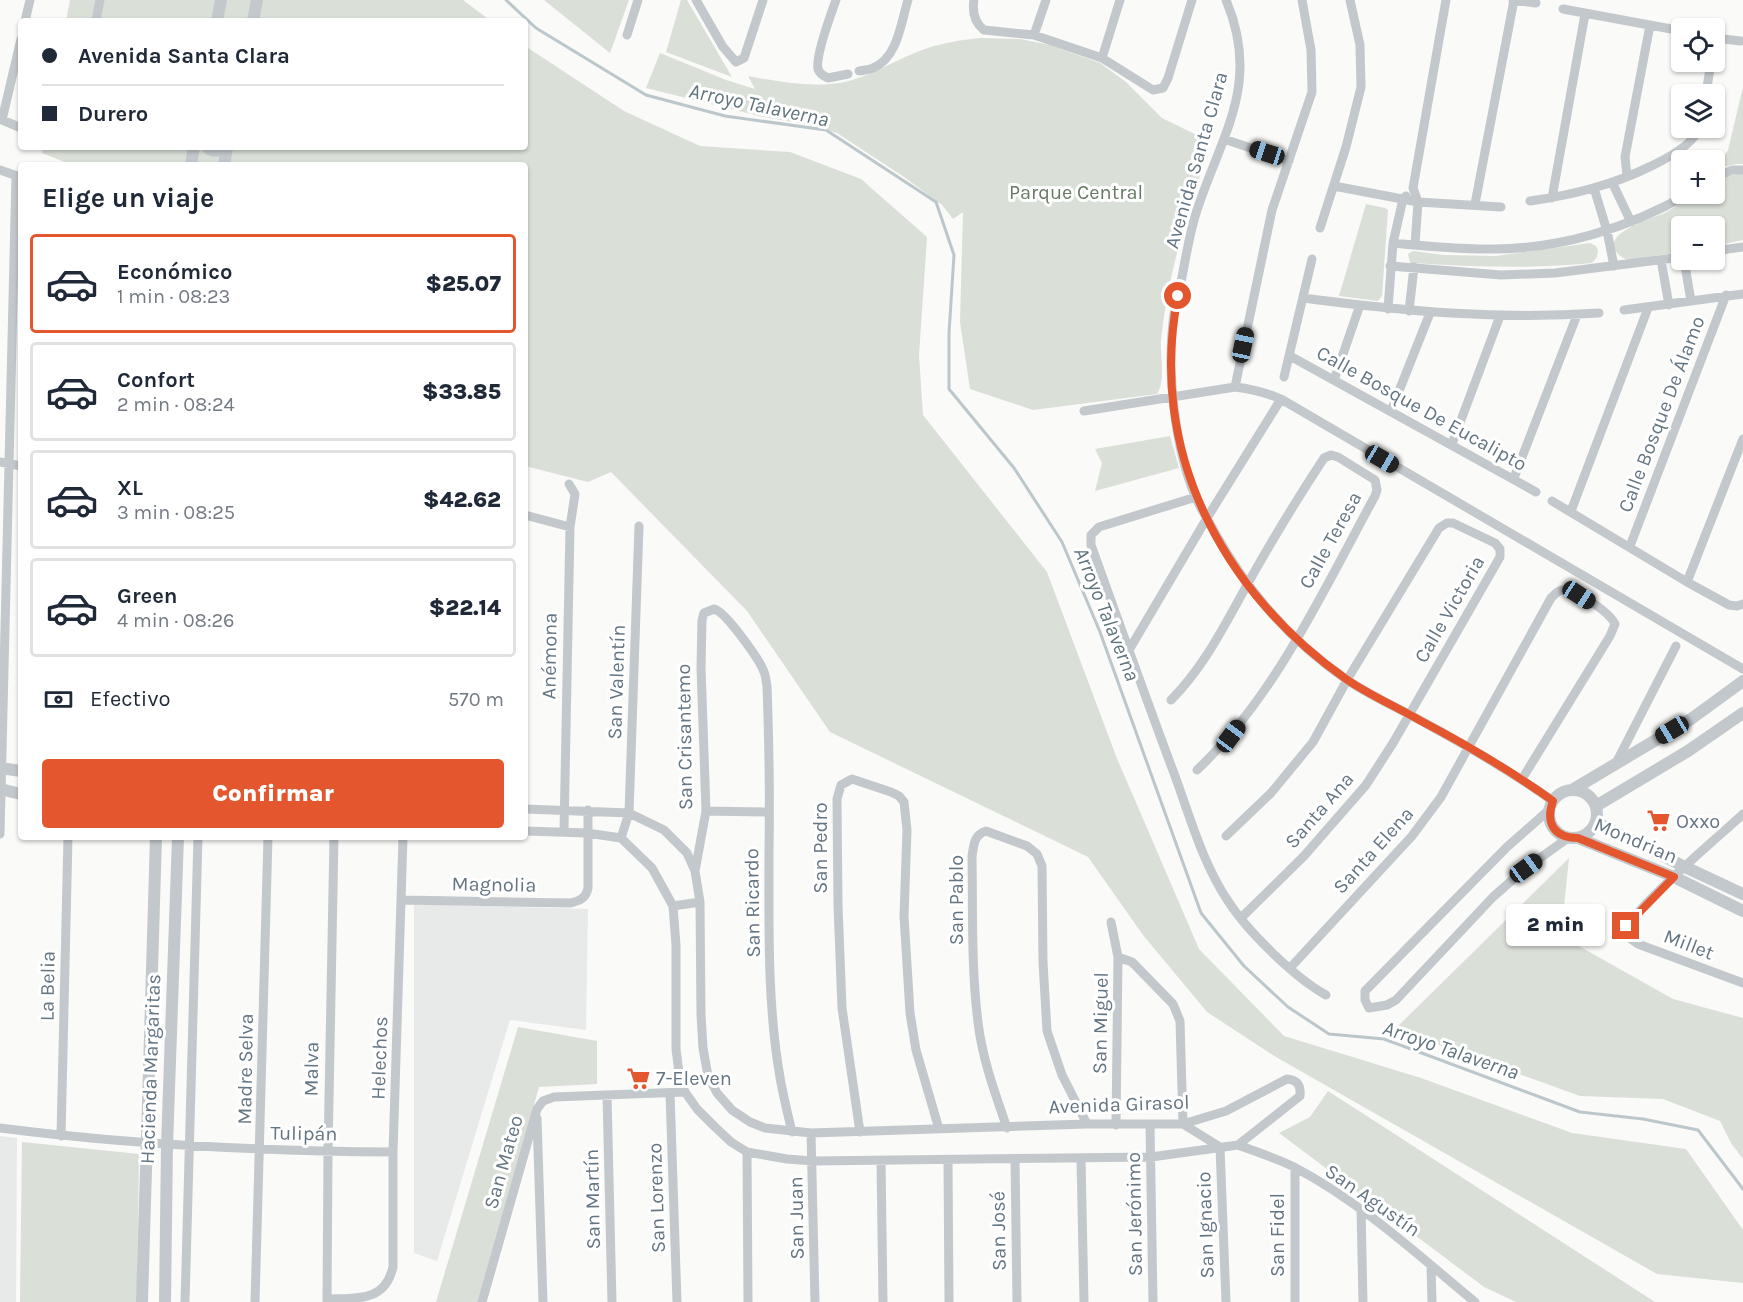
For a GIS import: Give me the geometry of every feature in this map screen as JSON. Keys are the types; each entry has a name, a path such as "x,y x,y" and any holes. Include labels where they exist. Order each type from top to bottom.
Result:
{"street":[{"path":"26,18 30,0"},
{"path":"97,18 100,0"},
{"path":"218,18 221,0"},
{"path":"254,18 257,0"},
{"path":"627,35 638,0"},
{"path":"696,0 723,47 738,62 744,58 764,0"},
{"path":"836,0 819,56 819,70 828,78 848,74"},
{"path":"859,71 874,68 890,53 908,0"},
{"path":"974,0 974,14 979,26 984,30 1034,35 1102,58 1149,89 1161,89 1168,78 1192,0"},
{"path":"1034,35 1046,0"},
{"path":"1102,58 1120,0"},
{"name":"Avenida Santa Clara","path":"1226,0 1238,35 1242,60 1239,89 1224,139 1197,209 1187,246 1173,320 1171,353 1173,398 1180,443 1196,497 1247,585 1267,611 1296,640 1347,680 1470,747 1522,779 1551,805"},
{"path":"1235,387 1272,210 1312,92 1311,50 1302,0"},
{"path":"1320,228 1358,103 1362,74 1360,45 1350,0"},
{"path":"1415,245 1418,202 1413,188 1446,0"},
{"path":"1475,204 1513,0 1536,3"},
{"path":"1563,9 1671,29"},
{"path":"1552,198 1585,14"},
{"path":"1627,176 1625,158 1650,25"},
{"path":"1725,39 1742,41"},
{"path":"18,51 1,119 18,127"},
{"path":"1530,201 1552,198 1612,182 1681,149 1693,138"},
{"path":"1224,139 1289,161"},
{"path":"0,170 18,177 4,463 0,834"},
{"path":"1725,173 1732,170 1743,170"},
{"path":"1612,182 1631,222"},
{"path":"1334,186 1418,202 1502,207"},
{"path":"1388,309 1393,243 1403,199 1413,188"},
{"path":"1594,188 1614,266"},
{"path":"1393,243 1490,249 1520,248 1606,231 1631,222 1671,202"},
{"path":"1725,249 1743,247"},
{"path":"1284,377 1312,258"},
{"path":"1390,266 1501,274 1555,273 1671,259"},
{"path":"1661,260 1669,304"},
{"path":"1409,311 1414,267"},
{"path":"1685,270 1691,301"},
{"path":"1624,310 1743,294"},
{"name":"Calle Bosque De Álamo","path":"1630,546 1726,295"},
{"path":"1303,297 1430,313 1500,316 1599,313"},
{"path":"1334,380 1360,305"},
{"path":"1571,511 1648,308"},
{"path":"1390,411 1430,313"},
{"path":"1514,478 1577,315"},
{"path":"1452,444 1500,316"},
{"name":"Calle Bosque De Eucalipto","path":"1290,356 1536,492"},
{"path":"1084,411 1235,387 1256,389 1281,399 1743,669"},
{"path":"1129,650 1281,399"},
{"path":"1687,582 1743,439"},
{"name":"Calle Teresa","path":"1247,585 1324,458 1331,455 1338,457 1375,480 1377,490 1375,496 1296,640"},
{"name":"Anémona","path":"564,831 570,527 575,495 569,484"},
{"path":"1196,497 1103,525 1093,531 1091,545 1205,855 1224,894 1241,918 1290,968 1307,983 1326,995"},
{"path":"1552,501 1729,605 1743,604"},
{"path":"528,516 570,527"},
{"name":"Calle Victoria","path":"1347,680 1443,524 1453,523 1495,543 1500,549 1500,557 1409,714"},
{"name":"San Valentín","path":"621,838 629,813 639,526"},
{"path":"1171,700 1204,661 1247,585"},
{"name":"Santa Elena","path":"1290,968 1412,836 1441,797 1551,598 1558,591 1571,590 1612,618 1615,624 1522,779"},
{"name":"San Ricardo","path":"714,609 723,614 759,661 765,673 768,704 769,925 774,1029 781,1083 792,1132"},
{"name":"San Crisantemo","path":"695,871 706,811 701,655 704,613 714,609"},
{"path":"1197,770 1238,727 1296,640"},
{"path":"1616,763 1676,646"},
{"path":"1226,836 1271,793 1300,760 1324,723 1347,680"},
{"path":"1572,790 1691,719 1743,681"},
{"path":"1596,806 1688,752 1743,713"},
{"name":"Santa Ana","path":"1241,918 1304,856 1350,805 1380,764 1409,714"},
{"path":"1,768 18,771"},
{"name":"San Pedro","path":"860,1132 842,1008 838,904 839,788 852,779 891,792 904,802 907,830 904,916 910,1012 919,1061 939,1128"},
{"path":"1,789 18,793"},
{"path":"1572,790 1587,794 1596,806 1596,822 1592,829 1573,838 1526,868 1493,897 1407,989 1387,1005 1369,1008 1365,1000 1365,991 1564,791 1572,790"},
{"path":"1551,805 1551,824 1556,830 1573,838"},
{"name":"Avenida Girasol","path":"528,809 629,813 664,830 687,853 695,871 700,902 701,1015 708,1076 717,1093 732,1110 750,1122 765,1128 812,1133 1087,1124 1183,1124 1226,1111 1287,1079 1297,1083 1300,1096 1238,1145"},
{"path":"587,833 588,810"},
{"path":"706,811 769,812"},
{"path":"1674,877 1742,816"},
{"name":"Mondrian","path":"1596,822 1743,894"},
{"path":"528,831 564,831 621,838 652,868 673,906 676,945 676,1049 685,1092 697,1109 714,1126 731,1142 747,1152 813,1161 1081,1159 1151,1157 1238,1145"},
{"name":"San Pablo","path":"1007,1128 988,1070 977,1012 972,856 974,841 979,833 986,831 1027,846 1037,854 1042,866 1043,973 1047,1031 1062,1076 1087,1124"},
{"name":"Magnolia","path":"403,900 570,903 584,898 588,888 587,833"},
{"name":"Mondrian","path":"1573,838 1674,877 1743,911"},
{"name":"La Belia","path":"61,1136 68,840"},
{"path":"142,1302 156,840"},
{"name":"Hacienda Margaritas","path":"165,1302 167,1145 178,840"},
{"name":"Hacienda Margaritas","path":"185,1302 198,840"},
{"name":"Madre Selva","path":"255,1302 268,840"},
{"name":"Malva","path":"327,1301 334,840"},
{"name":"Helechos","path":"327,1301 370,1298 379,1294 391,1279 404,840"},
{"path":"177,858 197,860"},
{"name":"Millet","path":"1674,877 1633,918 1626,926 1624,934 1638,944 1743,983"},
{"path":"673,906 700,902"},
{"name":"San Miguel","path":"1111,922 1118,957 1116,1125"},
{"name":"San Miguel","path":"1118,957 1132,962 1177,1011 1180,1021 1183,1124"},
{"name":"San Mateo","path":"482,1302 537,1109 543,1101 554,1097 685,1092"},
{"name":"San Lorenzo","path":"670,1093 677,1302"},
{"name":"San Martín","path":"607,1095 612,1302"},
{"path":"537,1109 543,1302"},
{"path":"1183,1124 1220,1147"},
{"name":"San Jerónimo","path":"1150,1125 1153,1302"},
{"name":"Tulipán","path":"0,1128 61,1136 189,1147 393,1152"},
{"name":"San Juan","path":"812,1133 815,1302"},
{"name":"San Agustín","path":"1238,1145 1295,1168 1361,1209 1401,1239 1475,1302"},
{"name":"San Ignacio","path":"1220,1147 1226,1302"},
{"path":"747,1152 748,1302"},
{"name":"San José","path":"1016,1159 1017,1302"},
{"path":"1081,1159 1084,1302"},
{"path":"948,1160 949,1302"},
{"path":"881,1161 883,1302"},
{"name":"San Fidel","path":"1295,1168 1295,1302"},
{"path":"1361,1209 1363,1302"},
{"path":"1431,1266 1431,1302"}],"shaded area":[{"path":"414,904 588,909 586,1030 510,1020 437,1261 414,1253"},
{"path":"0,1136 17,1138 16,1302 0,1302"}],"green space":[{"path":"70,0 463,0 487,18 67,18"},
{"path":"544,0 629,0 610,53"},
{"path":"681,0 687,0 732,77 666,52"},
{"name":"Parque Central","path":"981,38 1020,39 1050,45 1100,63 1126,82 1162,118 1211,142 1187,215 1174,265 1164,315 1161,340 1161,382 1157,394 1033,410 970,389 960,322 963,212 953,219 942,205 837,133 646,88 660,53 726,80 755,89 748,76 798,84 837,83 868,74 929,48"},
{"path":"528,48 624,111 700,146 790,152 861,179 927,237 919,355 923,415 1047,572 1116,756 1199,949 1284,1036 1421,1078 1572,1133 1686,1149 1743,1230 1743,1283 1657,1274 1276,1057 1207,1012 1143,935 1088,857 830,732 747,611 611,472 588,482 528,467 528,162 64,162 42,153 42,150 528,150"},
{"path":"1743,87 1743,164 1725,167 1725,154"},
{"path":"1743,173 1743,240 1725,244 1725,216 1671,216 1671,253 1627,260 1616,251 1615,240 1619,235 1680,204 1725,204 1725,178"},
{"path":"1366,204 1388,210 1382,296 1378,301 1339,296"},
{"path":"1590,243 1598,250 1597,257 1592,263 1570,265 1502,267 1410,263 1408,254 1413,251 1444,255 1496,256"},
{"path":"1170,436 1179,468 1095,491 1102,463 1095,449"},
{"path":"1569,858 1561,936 1673,999 1743,1018 1743,1159 1731,1143 1720,1121 1663,1099 1580,1096 1395,1029"},
{"path":"518,1027 597,1041 597,1084 539,1087 479,1302 436,1302"},
{"path":"1328,1091 1655,1302 1516,1302 1484,1287 1279,1133 1310,1117"},
{"path":"22,1142 139,1154 137,1302 20,1302"}],"waterway":[{"name":"Arroyo Talaverna","path":"506,0 525,18"},
{"name":"Arroyo Talaverna","path":"528,21 536,28 646,95 725,116 826,130 936,202 954,255 949,333 949,389 1014,468 1062,542 1100,632 1201,913 1244,966 1288,1007 1329,1034 1384,1039 1580,1112 1643,1119 1698,1130 1743,1189"}],"place":[{"name":"Oxxo","path":"1658,821"},
{"name":"7-Eleven","path":"638,1078"}],"route":[{"path":"1178,296 1173,320 1171,353 1173,398 1180,443 1196,497 1247,585 1267,611 1296,640 1347,680 1470,747 1553,801 1549,810 1551,824 1561,835 1578,838 1674,877 1626,926"}]}
